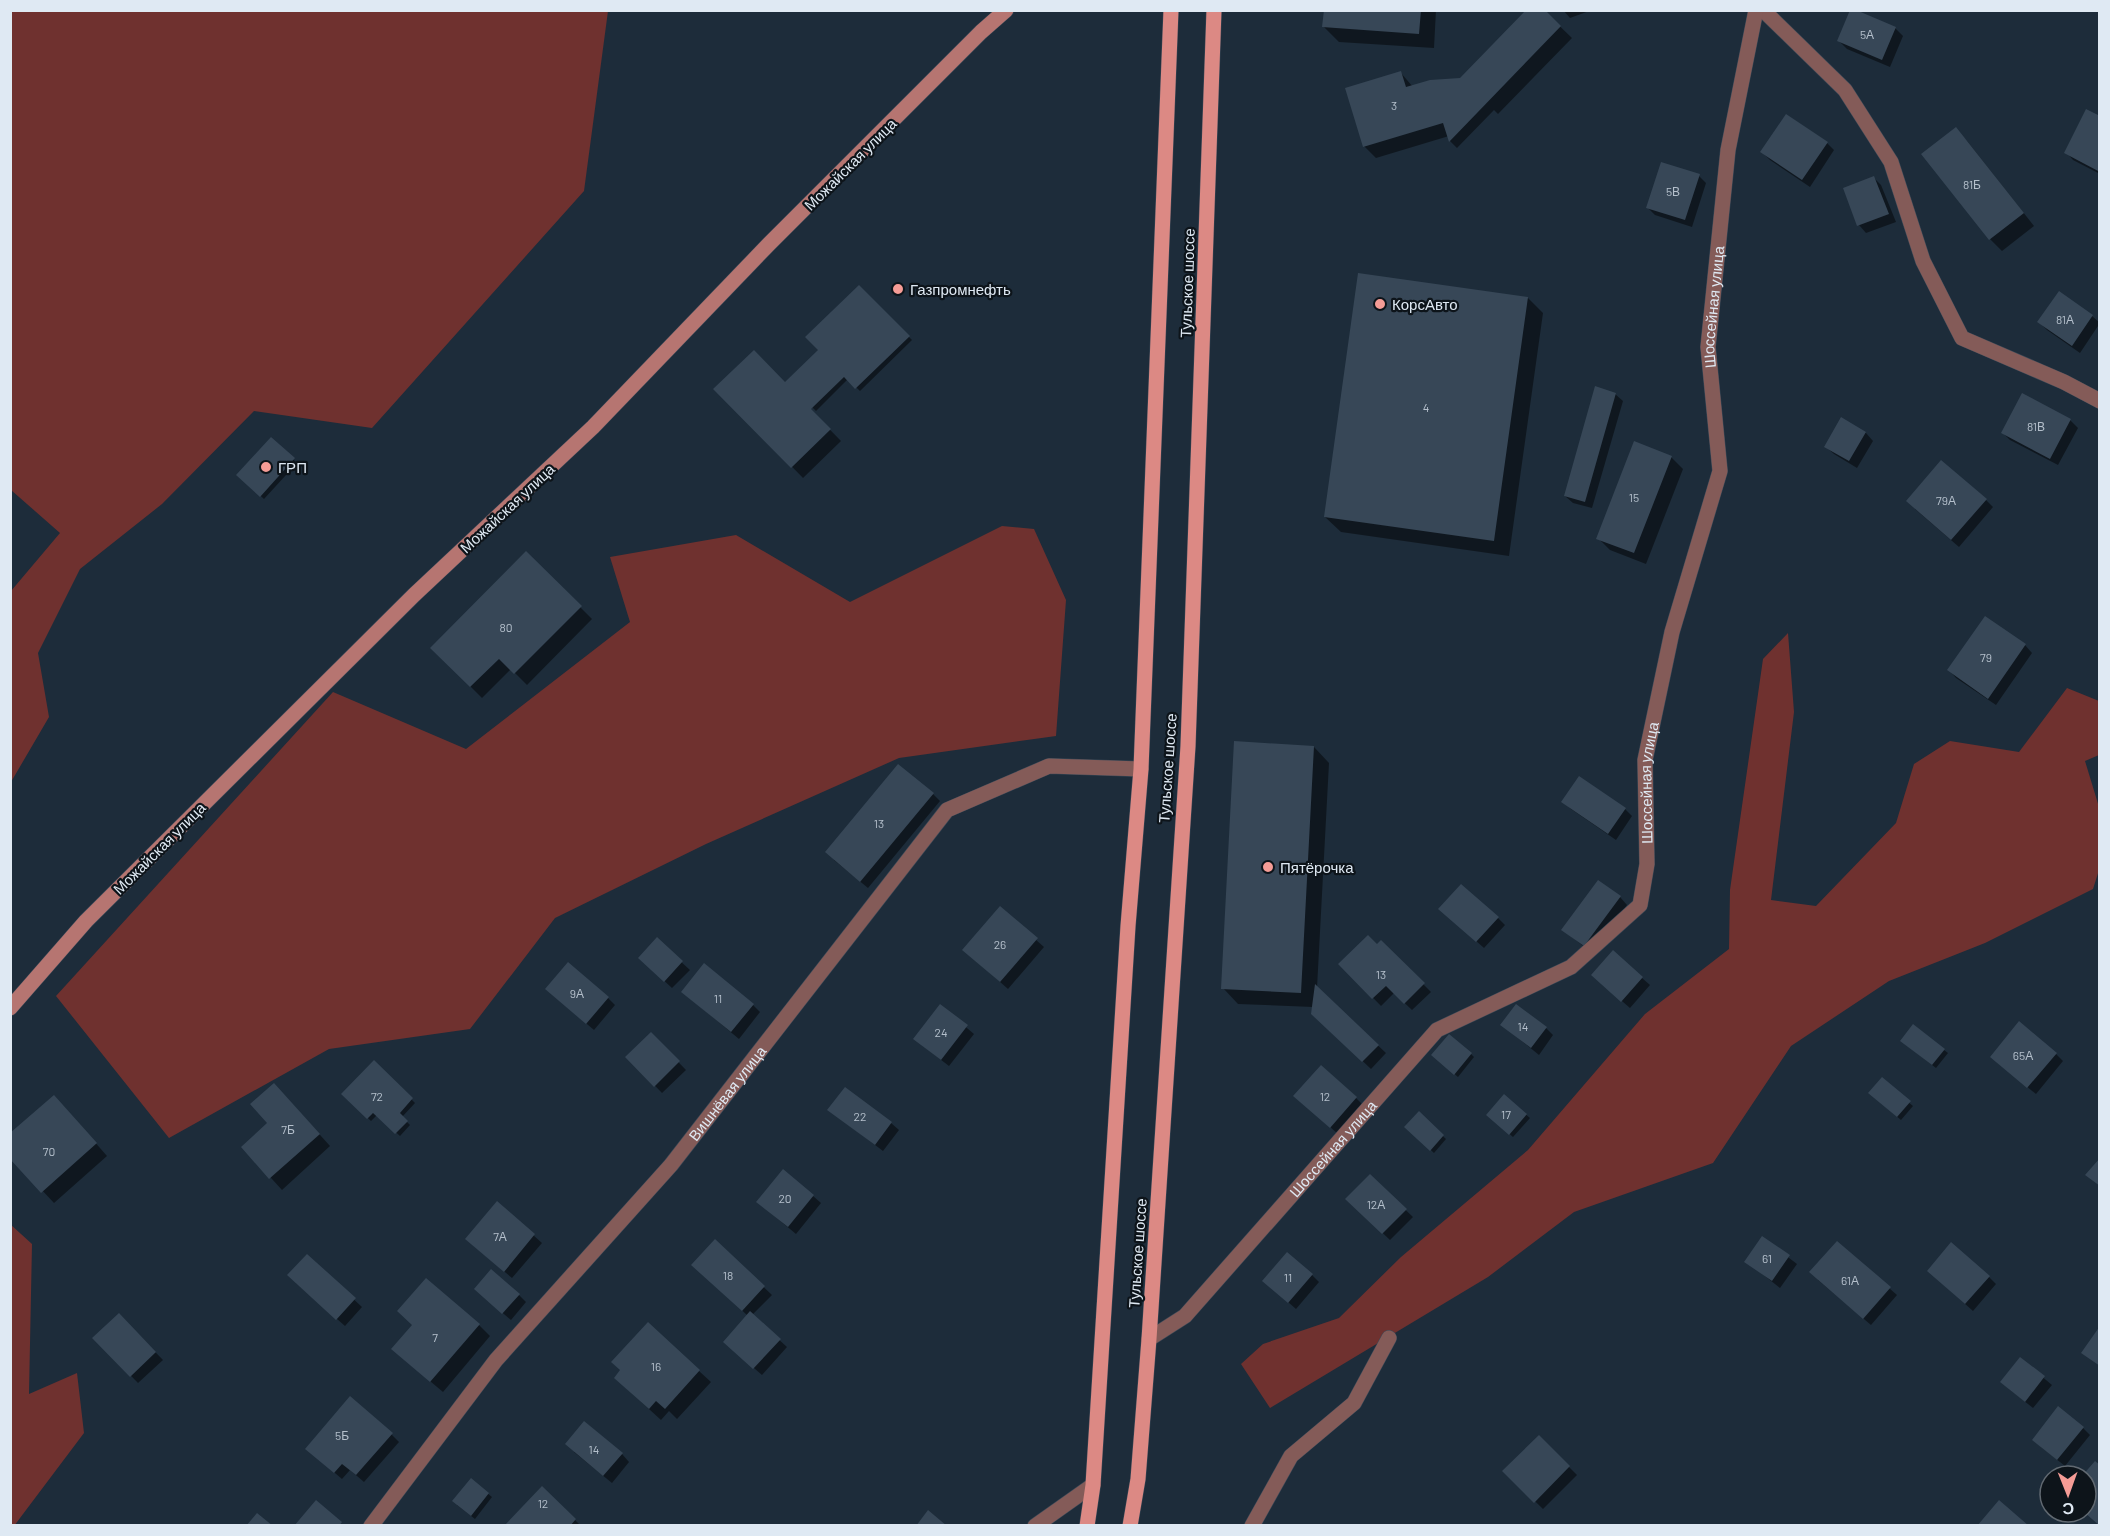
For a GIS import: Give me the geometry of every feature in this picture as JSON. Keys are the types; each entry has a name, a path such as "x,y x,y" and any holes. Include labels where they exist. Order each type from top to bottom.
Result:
{"main road":[{"name":"Тульское шоссе","path":"1087,1526 1093,1485 1128,926 1141,769 1171,10"},
{"name":"Тульское шоссе","path":"1130,1526 1138,1479 1149,1339 1188,746 1214,10"}],"street":[{"name":"Можайская улица","path":"10,1008 86,921 414,595 593,427 778,236 981,32 1006,10"},
{"name":"Шоссейная улица","path":"1149,1339 1185,1316 1437,1030 1570,967 1640,904 1647,864 1645,760 1672,632 1720,471 1708,347 1728,150 1756,10"},
{"path":"1763,10 1845,90 1890,162 1923,261 1962,339 2064,382 2100,400"},
{"name":"Вишнёвая улица","path":"371,1526 496,1360 671,1165 947,810 1049,766 1141,769"},
{"path":"1252,1526 1291,1456 1354,1403 1389,1338"},
{"path":"1035,1526 1093,1485"}],"shaded area":[{"path":"11,10 608,11 584,191 372,428 254,411 162,504 80,569 38,653 49,717 11,782 11,591 60,533 11,490"},
{"path":"1002,526 1034,529 1066,600 1056,736 899,758 706,844 555,918 470,1029 329,1049 169,1138 56,996 333,692 466,749 630,622 610,557 736,535 850,602"},
{"path":"1788,633 1794,712 1771,900 1816,906 1896,823 1914,764 1950,741 2019,752 2067,688 2099,701 2099,755 2085,761 2099,807 2099,870 2093,889 1985,943 1889,981 1791,1046 1713,1163 1574,1212 1488,1277 1270,1408 1241,1364 1263,1344 1339,1318 1401,1257 1528,1150 1645,1014 1729,949 1730,890 1763,659"},
{"path":"10,1224 32,1244 29,1394 77,1373 84,1433 14,1526 10,1525"}],"building":[{"path":"1324,10 1421,10 1419,34 1322,27"},
{"path":"1526,10 1545,10 1561,26 1449,142 1443,123 1363,147 1345,88 1401,71 1406,87 1430,80 1460,78"},
{"path":"1850,10 1856,10 1896,27 1882,60 1837,41"},
{"path":"2086,109 2100,116 2100,172 2064,153"},
{"path":"1786,114 1828,142 1802,180 1760,152"},
{"path":"1956,127 2024,213 1989,240 1921,154"},
{"path":"1661,162 1700,174 1685,220 1646,208"},
{"path":"1874,176 1889,214 1857,226 1843,188"},
{"path":"1358,273 1528,297 1494,541 1324,517"},
{"path":"859,285 910,336 855,389 844,377 811,409 831,429 791,468 713,389 754,350 785,382 818,350 805,337"},
{"path":"2059,291 2093,315 2072,346 2037,322"},
{"path":"1595,386 1616,393 1585,502 1564,496"},
{"path":"2022,393 2071,419 2050,459 2001,433"},
{"path":"1841,417 1866,432 1849,461 1824,447"},
{"name":"ГРП","path":"271,437 295,458 260,497 236,475"},
{"path":"1634,441 1672,456 1634,553 1596,539"},
{"path":"1941,460 1987,499 1951,540 1906,501"},
{"path":"526,551 582,606 514,674 499,659 470,687 430,648"},
{"path":"1985,616 2026,644 1988,699 1947,670"},
{"name":"Пятёрочка","path":"1234,741 1314,746 1301,993 1221,989"},
{"path":"898,764 934,793 860,882 825,852"},
{"path":"1579,776 1626,808 1608,834 1561,802"},
{"path":"1598,880 1621,896 1584,946 1561,930"},
{"path":"1461,884 1499,917 1476,942 1438,909"},
{"path":"1000,906 1038,938 1000,982 962,950"},
{"path":"1368,935 1377,944 1381,940 1425,983 1404,1004 1386,986 1372,999 1338,964"},
{"path":"657,937 683,961 664,982 638,958"},
{"path":"1613,950 1643,977 1621,1002 1591,975"},
{"path":"568,962 609,997 586,1024 545,989"},
{"path":"704,963 754,1004 731,1032 681,992"},
{"path":"1315,984 1379,1045 1362,1062 1311,1014"},
{"path":"940,1004 968,1025 941,1060 913,1039"},
{"path":"1516,1004 1547,1027 1531,1048 1500,1025"},
{"path":"2019,1021 2057,1053 2027,1088 1990,1057"},
{"path":"1913,1024 1945,1049 1932,1065 1900,1041"},
{"path":"651,1032 680,1061 654,1087 625,1057"},
{"path":"1449,1034 1472,1053 1454,1075 1431,1055"},
{"path":"374,1060 413,1098 400,1113 408,1121 395,1134 373,1113 367,1119 341,1094"},
{"path":"1321,1065 1357,1097 1330,1128 1293,1096"},
{"path":"1882,1077 1911,1101 1897,1117 1868,1093"},
{"path":"274,1083 320,1134 269,1179 241,1147 267,1123 250,1104"},
{"path":"845,1087 892,1122 875,1145 827,1110"},
{"path":"1504,1094 1527,1114 1509,1135 1486,1115"},
{"path":"54,1095 97,1143 41,1193 10,1159 10,1133"},
{"path":"1419,1111 1444,1135 1430,1151 1404,1127"},
{"path":"2100,1158 2100,1186 2085,1175"},
{"path":"783,1169 814,1195 788,1227 756,1202"},
{"path":"1370,1174 1407,1209 1382,1234 1345,1199"},
{"path":"497,1201 535,1234 504,1272 465,1239"},
{"path":"1762,1236 1790,1255 1772,1281 1744,1262"},
{"path":"715,1239 765,1286 742,1311 691,1265"},
{"path":"1837,1241 1891,1287 1863,1319 1809,1272"},
{"path":"1951,1242 1990,1276 1965,1304 1927,1271"},
{"path":"1287,1252 1313,1274 1288,1303 1262,1281"},
{"path":"307,1254 356,1298 336,1320 287,1275"},
{"path":"491,1269 520,1294 502,1314 474,1289"},
{"path":"426,1278 480,1324 430,1382 391,1349 412,1325 397,1311"},
{"path":"750,1311 781,1339 753,1369 723,1342"},
{"path":"119,1313 156,1352 130,1377 92,1338"},
{"path":"648,1322 700,1370 665,1409 656,1401 649,1409 614,1378 620,1370 611,1362"},
{"path":"2100,1326 2100,1366 2081,1353"},
{"path":"2020,1357 2045,1376 2025,1402 2000,1382"},
{"path":"350,1396 393,1433 356,1475 342,1464 334,1473 305,1449"},
{"path":"2058,1406 2084,1427 2057,1460 2032,1440"},
{"path":"584,1421 623,1453 603,1476 565,1444"},
{"path":"1539,1435 1570,1466 1534,1503 1502,1471"},
{"path":"2095,1461 2100,1465 2100,1526 2098,1524 2098,1464 2092,1464"},
{"path":"471,1478 489,1493 471,1516 452,1501"},
{"path":"542,1486 576,1519 570,1526 504,1526"},
{"path":"316,1500 342,1522 339,1526 294,1526"},
{"path":"1999,1500 2029,1526 1977,1526"},
{"path":"928,1510 947,1526 916,1526"},
{"path":"257,1513 273,1526 246,1526"}],"place":[{"name":"Газпромнефть","path":"898,289"},
{"name":"КорсАвто","path":"1380,304"},
{"name":"ГРП","path":"266,467"},
{"name":"Пятёрочка","path":"1268,867"}]}
